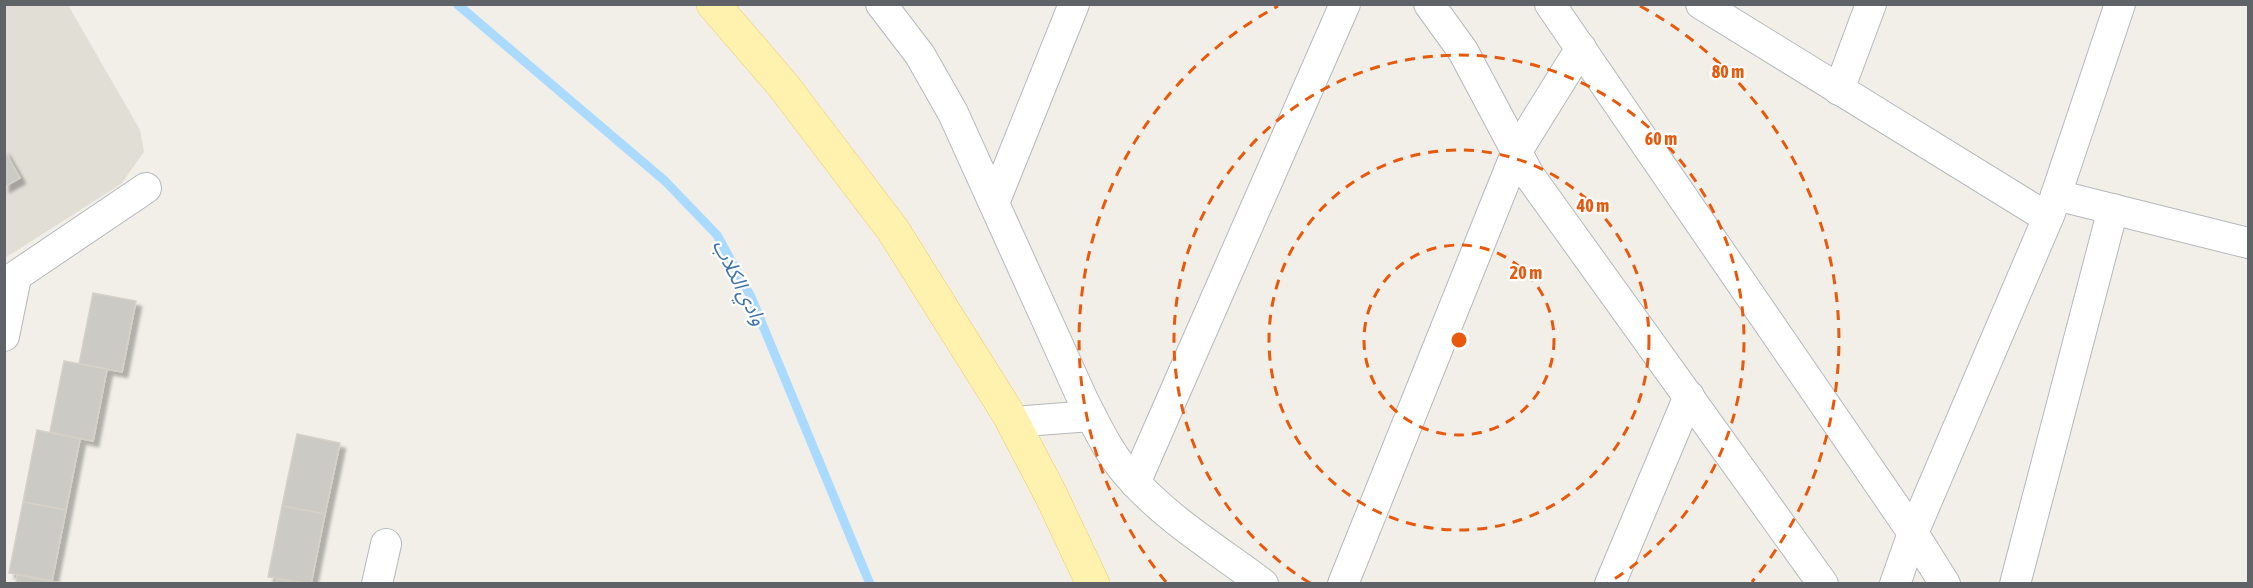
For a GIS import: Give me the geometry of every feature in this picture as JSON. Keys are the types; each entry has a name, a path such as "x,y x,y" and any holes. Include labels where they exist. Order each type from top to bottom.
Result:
{"main road":[{"path":"713,4 782,84 893,230 1012,422 1051,495 1093,584"}],"street":[{"path":"882,4 920,55 953,113 1104,442 1157,506 1263,584"},
{"path":"994,203 1074,4"},
{"path":"1136,483 1345,4"},
{"path":"1429,4 1463,51 1529,175 1823,584"},
{"path":"1701,4 1839,90 2052,207 2113,209 2248,243"},
{"path":"1839,90 1870,4"},
{"path":"1895,584 1913,533 2052,207 2120,4"},
{"path":"1554,6 1913,533 1945,584"},
{"path":"1343,584 1517,152 1581,48"},
{"path":"4,336 10,280 146,188"},
{"path":"2015,584 2113,209"},
{"path":"1610,584 1689,396"},
{"path":"1012,422 1091,416"},
{"path":"378,584 386,544"}],"shaded area":[{"path":"5,5 68,5 140,130 144,152 121,184 5,258"}],"building":[{"path":"4,150 20,178 4,187"},
{"path":"93,293 136,301 122,372 79,364"},
{"path":"64,361 107,369 93,441 50,432"},
{"path":"37,430 80,439 66,510 23,502"},
{"path":"297,434 340,443 325,514 282,506"},
{"path":"23,502 66,510 52,581 9,573"},
{"path":"282,506 325,514 311,584 268,577"},
{"path":"17,575 60,583 16,584"},
{"path":"277,579 302,584 276,584"}],"waterway":[{"name":"وادي الكلاب","path":"457,4 665,181 717,235 751,297 870,584"}]}
